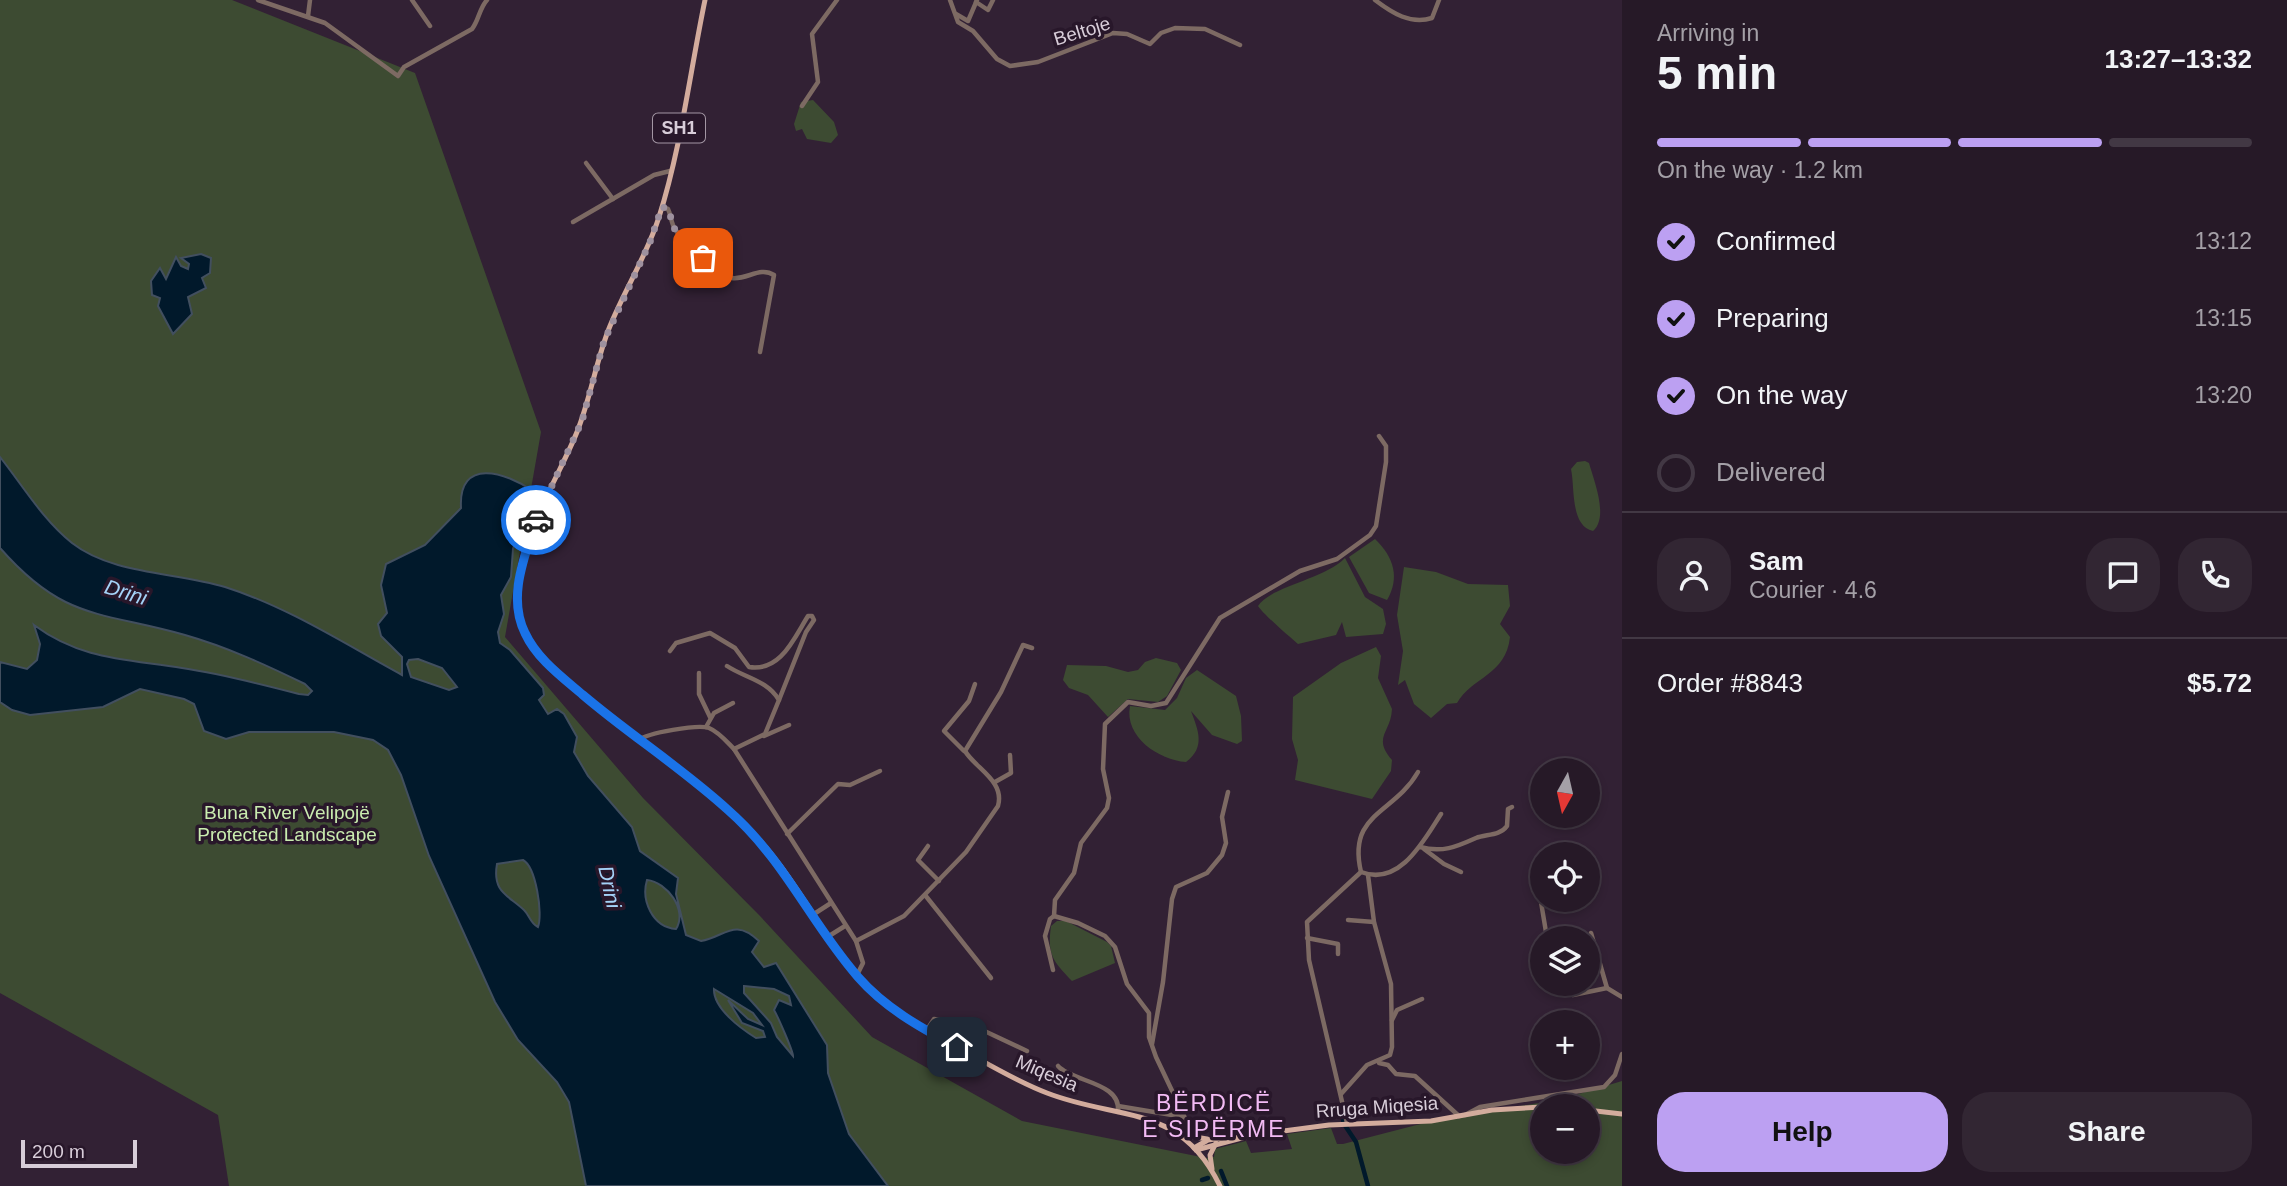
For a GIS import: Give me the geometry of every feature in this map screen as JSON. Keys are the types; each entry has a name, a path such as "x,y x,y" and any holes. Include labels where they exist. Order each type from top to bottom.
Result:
{"main road":[{"name":"SH1","path":"662,207 705,0"},
{"name":"Miqesia","path":"662,207 645,254 611,322 582,421 537,517 519,578 517,599 525,635 542,658 639,740 716,799 756,836 857,976 888,1005 926,1031 1038,1090 1076,1103 1118,1109 1160,1122 1177,1132"},
{"name":"Rruga Miqesia","path":"1195,1149 1215,1141 1343,1123 1421,1122 1502,1108 1530,1107"},
{"path":"1600,1111 1622,1114"},
{"name":"SH1","path":"1177,1132 1195,1149 1220,1186"},
{"path":"1177,1132 1215,1141 1209,1155 1213,1172"}],"street":[{"path":"258,0 308,16 340,32 398,76 404,67 472,29 477,23 479,9 487,0"},
{"path":"308,16 310,0"},
{"path":"412,0 430,26"},
{"path":"802,106 818,82 812,34 837,0"},
{"name":"Beltoje","path":"960,0 951,3 958,22 973,31 997,59 1010,66 1038,62 1114,33 1127,34 1150,44 1167,29 1199,29 1240,45"},
{"path":"955,14 968,21 977,1 988,10 993,0"},
{"path":"1376,0 1406,19 1419,21 1432,19 1439,0"},
{"path":"586,163 613,199"},
{"path":"573,222 653,175 670,171"},
{"path":"662,207 668,209 675,230 694,251 728,277 739,278 765,271 774,275 761,352"},
{"path":"1053,970 1045,936 1050,919 1054,916 1055,900 1074,873 1081,843 1107,808 1109,798 1103,769 1105,724 1128,702 1152,706 1166,703 1220,618 1300,571 1337,559 1370,535 1379,516 1386,462 1386,446 1379,436"},
{"path":"670,651 676,643 710,633 735,648 749,667 762,668 784,653 808,616 813,616 814,620 806,632 767,730 757,740"},
{"path":"965,751 1001,692 1023,645 1032,648"},
{"path":"727,666 745,678 768,685 779,700"},
{"path":"699,673 699,694 710,717"},
{"path":"856,942 901,919 966,852 998,806 1000,800 995,782 944,731 969,701 975,684"},
{"path":"706,727 710,717 733,703"},
{"path":"734,749 789,725"},
{"path":"639,740 661,733 706,727 734,749 856,942 863,963 857,976"},
{"path":"995,782 1011,773 1010,755"},
{"path":"787,834 838,784 850,785 880,771"},
{"path":"1361,872 1356,851 1366,825 1376,813 1394,803 1409,788 1418,772"},
{"path":"1152,1044 1163,982 1172,899 1176,887 1208,873 1222,855 1226,843 1222,817 1228,792"},
{"path":"1421,847 1451,849 1474,839 1502,832 1507,827 1508,809 1512,807"},
{"path":"1361,872 1368,875 1397,870 1421,847 1441,814"},
{"path":"928,846 918,860 939,881"},
{"path":"1421,847 1444,864 1461,872"},
{"path":"1343,1123 1340,1095 1309,960 1307,938 1309,918 1361,872"},
{"path":"1340,1095 1367,1065 1390,1055 1391,984 1374,922 1368,875"},
{"path":"925,895 991,978"},
{"path":"814,914 831,903"},
{"path":"1054,916 1078,923 1105,936 1115,947 1128,984 1149,1013 1152,1044 1195,1138"},
{"path":"1348,920 1374,922"},
{"path":"829,936 845,926"},
{"path":"1307,938 1338,944 1338,954"},
{"path":"1600,966 1606,988"},
{"path":"1600,990 1606,988 1622,997"},
{"path":"1391,1028 1394,1012 1413,1000 1422,999"},
{"path":"926,1031 934,1019 941,1019 958,1029 978,1028 1027,1051"},
{"path":"1376,1063 1388,1065 1396,1074 1404,1077 1415,1076 1462,1115 1480,1107 1604,1087 1615,1075 1622,1054"},
{"path":"1058,1066 1066,1073 1085,1079 1108,1092 1118,1109 1185,1117"}],"green space":[{"name":"Buna River Velipojë Protected Landscape","path":"0,0 232,0 415,73 541,432 505,637 643,798 760,916 872,1037 1022,1121 1206,1158 1214,1157 1215,1149 1246,1141 1251,1153 1292,1149 1287,1134 1331,1128 1337,1144 1343,1144 1432,1121 1530,1104 1530,1164 1600,1164 1600,1094 1579,1094 1622,1081 1622,1186 229,1186 218,1115 0,993"},
{"path":"813,100 834,122 838,135 831,143 807,139 802,129 796,131 794,124 801,102"},
{"path":"1577,462 1589,463 1600,508 1598,525 1593,531 1580,522 1577,514 1571,469"},
{"path":"1375,539 1387,553 1393,568 1393,584 1387,600 1369,593 1349,557"},
{"path":"1345,558 1365,597 1383,609 1386,624 1383,634 1346,637 1342,622 1336,635 1298,644 1258,606 1274,593 1324,572"},
{"path":"1404,567 1436,572 1468,584 1508,585 1510,606 1500,624 1510,637 1502,660 1463,694 1457,703 1447,704 1431,718 1414,704 1405,680 1398,685 1403,651 1397,615"},
{"path":"1376,647 1381,656 1378,678 1392,709 1383,740 1383,746 1392,760 1391,771 1372,799 1295,780 1298,760 1292,739 1293,697 1341,663"},
{"path":"1156,658 1177,663 1181,670 1167,696 1158,702 1128,699 1108,717 1088,695 1069,688 1063,680 1067,665 1106,666 1128,672 1138,670 1145,662"},
{"path":"1197,670 1236,696 1241,716 1242,741 1237,744 1212,735 1191,711 1199,738 1196,750 1186,762 1165,757 1138,737 1132,728 1130,706 1165,710 1177,698 1186,678"},
{"path":"1057,921 1066,921 1107,942 1111,946 1115,963 1072,981 1056,962 1051,951 1051,926"}],"water":[{"path":"201,254 211,258 210,273 202,278 206,288 188,297 192,314 173,334 158,306 160,298 152,295 151,281 160,268 166,279 176,257 181,266 188,269 189,264 181,258"},
{"name":"Drini","path":"0,457 52,524 72,543 88,553 126,567 206,582 248,595 316,627 402,675 402,657 381,636 378,624 387,613 381,585 386,564 425,545 461,508 462,492 467,481 475,475 486,473 510,478 533,491 535,500 527,520 522,519 513,549 511,577 501,595 504,614 498,632 500,643 510,650 543,688 544,695 539,700 548,714 557,709 564,714 577,737 574,752 588,776 632,827 640,851 678,878 676,894 686,935 701,941 730,930 743,930 759,941 752,952 764,967 776,963 827,1045 828,1073 849,1134 888,1186 586,1186 569,1102 557,1082 518,1040 495,1002 429,856 401,775 388,750 373,740 334,732 249,732 226,739 204,731 194,704 184,699 140,689 103,707 30,715 12,710 0,702 0,662 27,669 37,660 40,644 34,625 52,637 87,652 211,673 299,694 308,695 312,691 305,684 216,645 85,610 64,601 23,572 0,548","holes":["418,659 442,668 457,687 449,690 411,677 407,664 409,660","523,860 528,864 537,891 540,912 538,927 499,887 497,864","647,880 654,882 674,898 679,914 676,929 660,923 655,918 647,904","744,986 774,989 789,996 791,1005 779,1000 774,1010 793,1056 777,1037 771,1023 744,993","714,989 753,1013 762,1025 748,1019 728,1000 742,1023 763,1031 765,1037 756,1038 743,1029 718,1003"]}],"waterway":[{"path":"1340,1107 1344,1124 1356,1142 1368,1186"},
{"path":"1221,1171 1227,1186"},
{"path":"1202,1180 1208,1178"}],"way so far":[{"path":"536,520 582,421 604,341 650,242 662,207 668,209 675,230 703,258"}],"district":[{"name":"BËRDICË E SIPËRME","path":"1214,1116"}],"route":[{"path":"536,520 519,578 517,599 520,623 536,652 610,719 716,799 756,836 782,867 847,963 873,992 897,1012 957,1047"}]}
